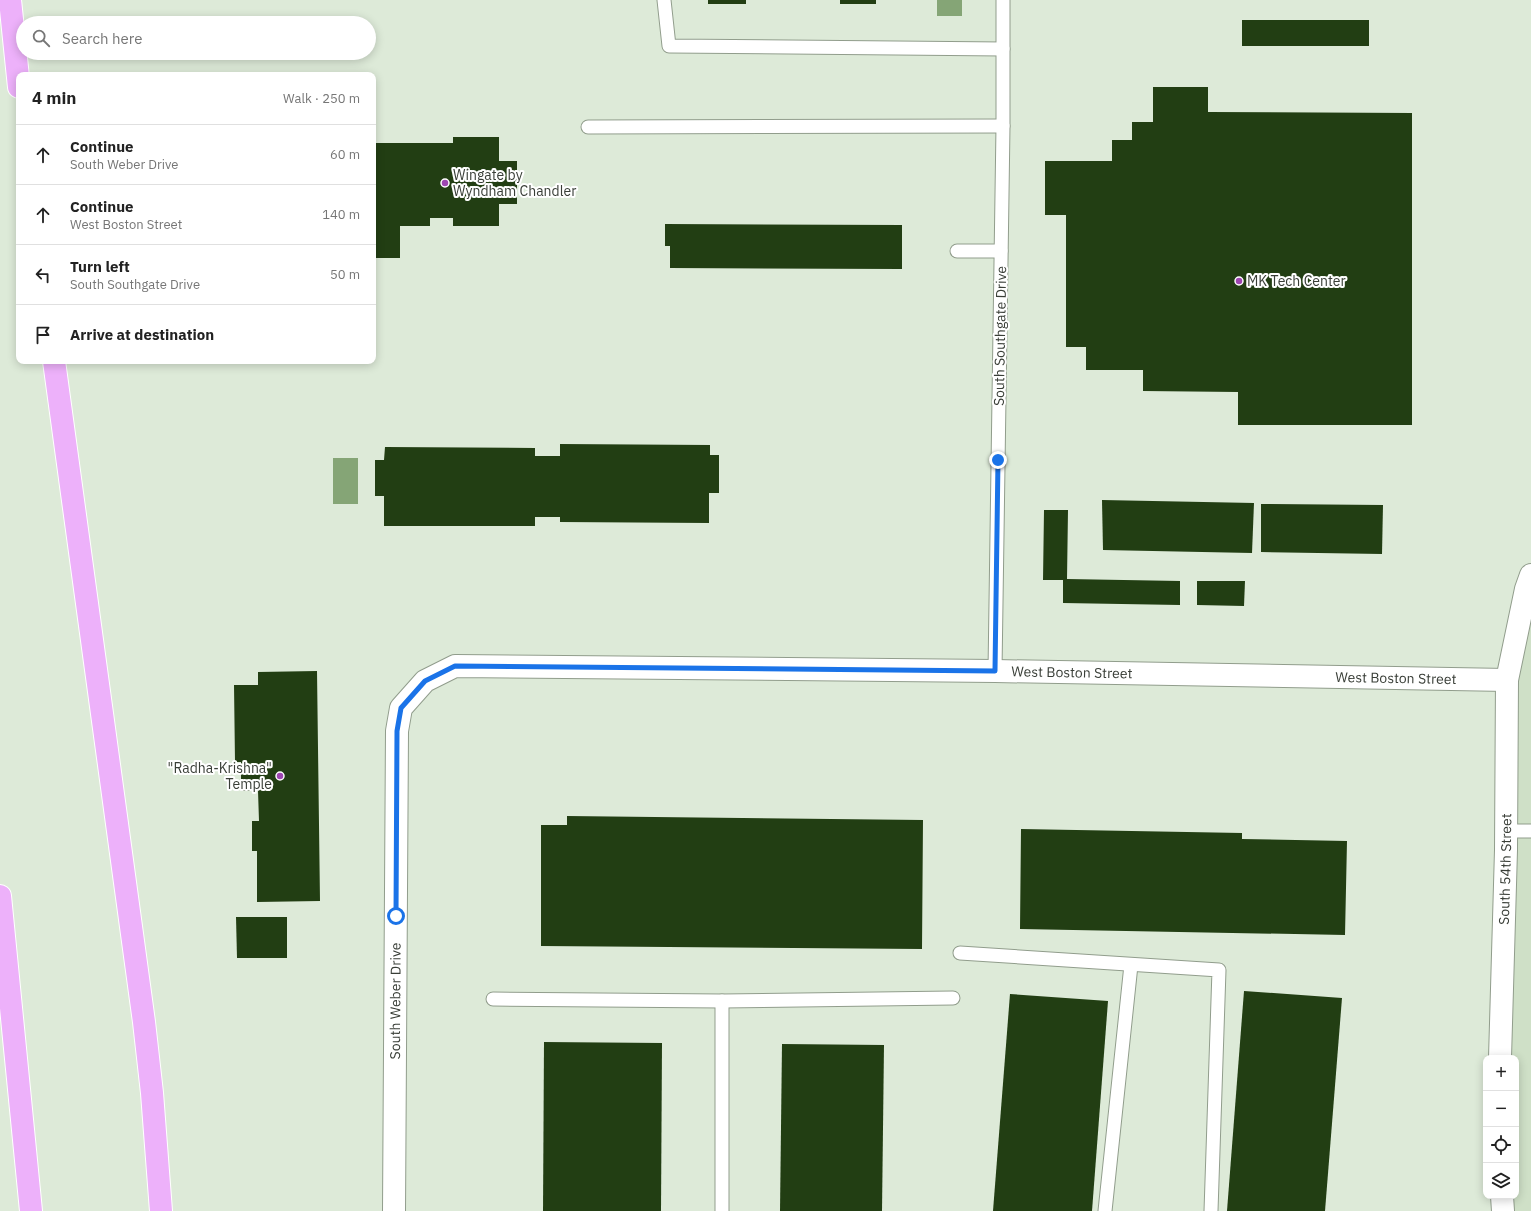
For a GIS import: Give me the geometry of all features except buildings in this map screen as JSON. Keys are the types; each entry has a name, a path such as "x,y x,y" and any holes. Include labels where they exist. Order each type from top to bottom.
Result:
{"highway":[{"path":"10,0 16,58"},
{"path":"16,60 17,72"},
{"path":"54,364 144,1022 154,1108 161,1211"},
{"path":"0,896 31,1211"}],"street":[{"name":"South 54th Street","path":"1500,1055 1506,831 1507,680 1526,589 1531,575"},
{"name":"West Boston Street","path":"425,681 455,666 995,671 1507,680"},
{"name":"South Weber Drive","path":"394,1211 397,731 401,708 425,681"},
{"path":"1502,1199 1503,1211"}],"lane":[{"path":"664,0 669,46 1003,49"},
{"name":"South Southgate Drive","path":"995,671 1003,126 1003,0"},
{"path":"588,127 1003,126"},
{"path":"957,251 1001,251"},
{"path":"1506,831 1531,831"},
{"path":"960,953 1219,970 1211,1211"},
{"path":"1106,1211 1131,965"},
{"path":"493,999 722,1001 953,998"},
{"path":"722,1001 722,1211"}],"shaded area":[{"path":"937,0 962,0 962,16 937,16"},
{"path":"333,458 358,458 358,504 333,504"},
{"path":"1531,575 1531,1211 1505,1211 1505,1199 1519,1199 1519,1055 1506,1055 1507,680"}],"place":[{"name":"Wingate by Wyndham Chandler","path":"445,183"},
{"name":"MK Tech Center","path":"1239,281"},
{"name":"\"Radha-Krishna\" Temple","path":"280,776"}],"route":[{"path":"396,916 397,731 401,708 425,681 455,666 995,671 998,460"}]}
